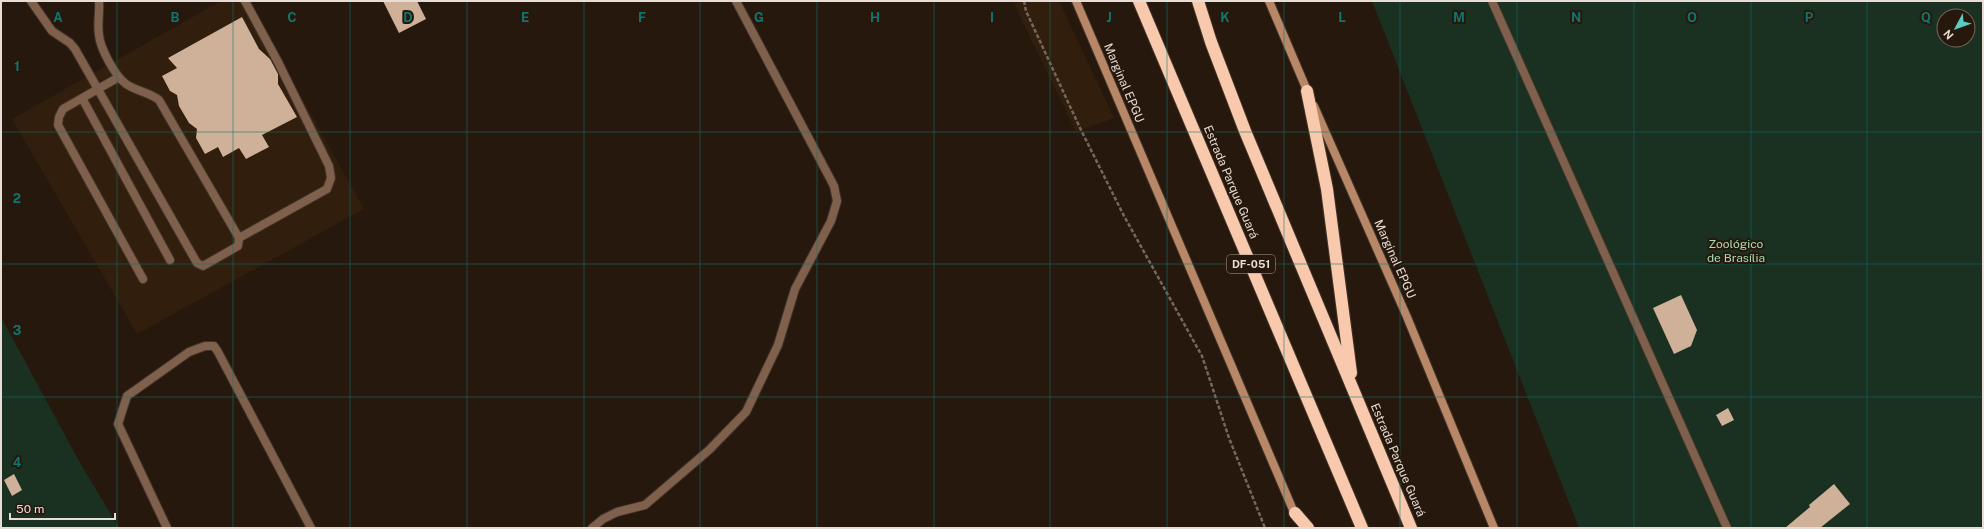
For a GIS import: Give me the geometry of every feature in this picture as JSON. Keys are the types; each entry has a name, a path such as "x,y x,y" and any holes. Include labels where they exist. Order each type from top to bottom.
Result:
{"highway":[{"name":"Estrada Parque Guará","path":"1139,1 1362,528"},
{"name":"Estrada Parque Guará","path":"1198,1 1211,42 1245,132 1411,528"},
{"path":"1307,91 1327,189 1352,386"},
{"path":"1294,513 1308,528"}],"street":[{"name":"Marginal EPGU","path":"1076,1 1301,528"},
{"name":"Marginal EPGU","path":"1269,1 1407,317 1494,528"}],"lane":[{"path":"32,1 52,31 70,43 75,49 197,263 203,266 238,246 239,238 159,100 152,95 131,87 119,77 100,42 98,26 99,1"},
{"path":"239,238 328,189 332,178 329,166 278,62 245,1"},
{"path":"592,528 603,519 616,512 645,505 709,450 746,412 778,345 795,289 831,221 837,201 834,186 736,1"},
{"path":"1492,1 1726,528"},
{"path":"119,77 63,109 59,117 58,125 143,279"},
{"path":"82,98 170,260"},
{"path":"167,528 118,424 127,396 190,352 205,346 214,346 311,528"}],"path":[{"path":"1024,1 1026,11 1083,135 1124,216 1202,356 1229,438 1265,528"}],"shaded area":[{"path":"221,1 248,1 364,209 137,334 12,119"},
{"path":"1020,1 1059,1 1114,118 1076,132 1014,4"}],"green space":[{"name":"Zoológico de Brasília","path":"1372,1 1983,1 1983,528 1579,528"},
{"path":"1,317 79,461 119,528 1,528"}],"building":[{"path":"383,1 417,1 426,19 399,33"},
{"path":"242,17 259,49 270,59 278,74 278,84 297,117 262,135 269,147 246,159 239,148 223,157 218,147 205,154 196,138 197,129 189,123 179,106 177,95 170,91 162,76 177,68 168,58"},
{"path":"1681,295 1697,330 1691,346 1674,354 1653,308"},
{"path":"1728,408 1734,420 1722,426 1716,415"},
{"path":"14,474 22,490 12,496 4,480"},
{"path":"1834,484 1850,504 1820,528 1785,528 1810,507 1809,505"}]}
